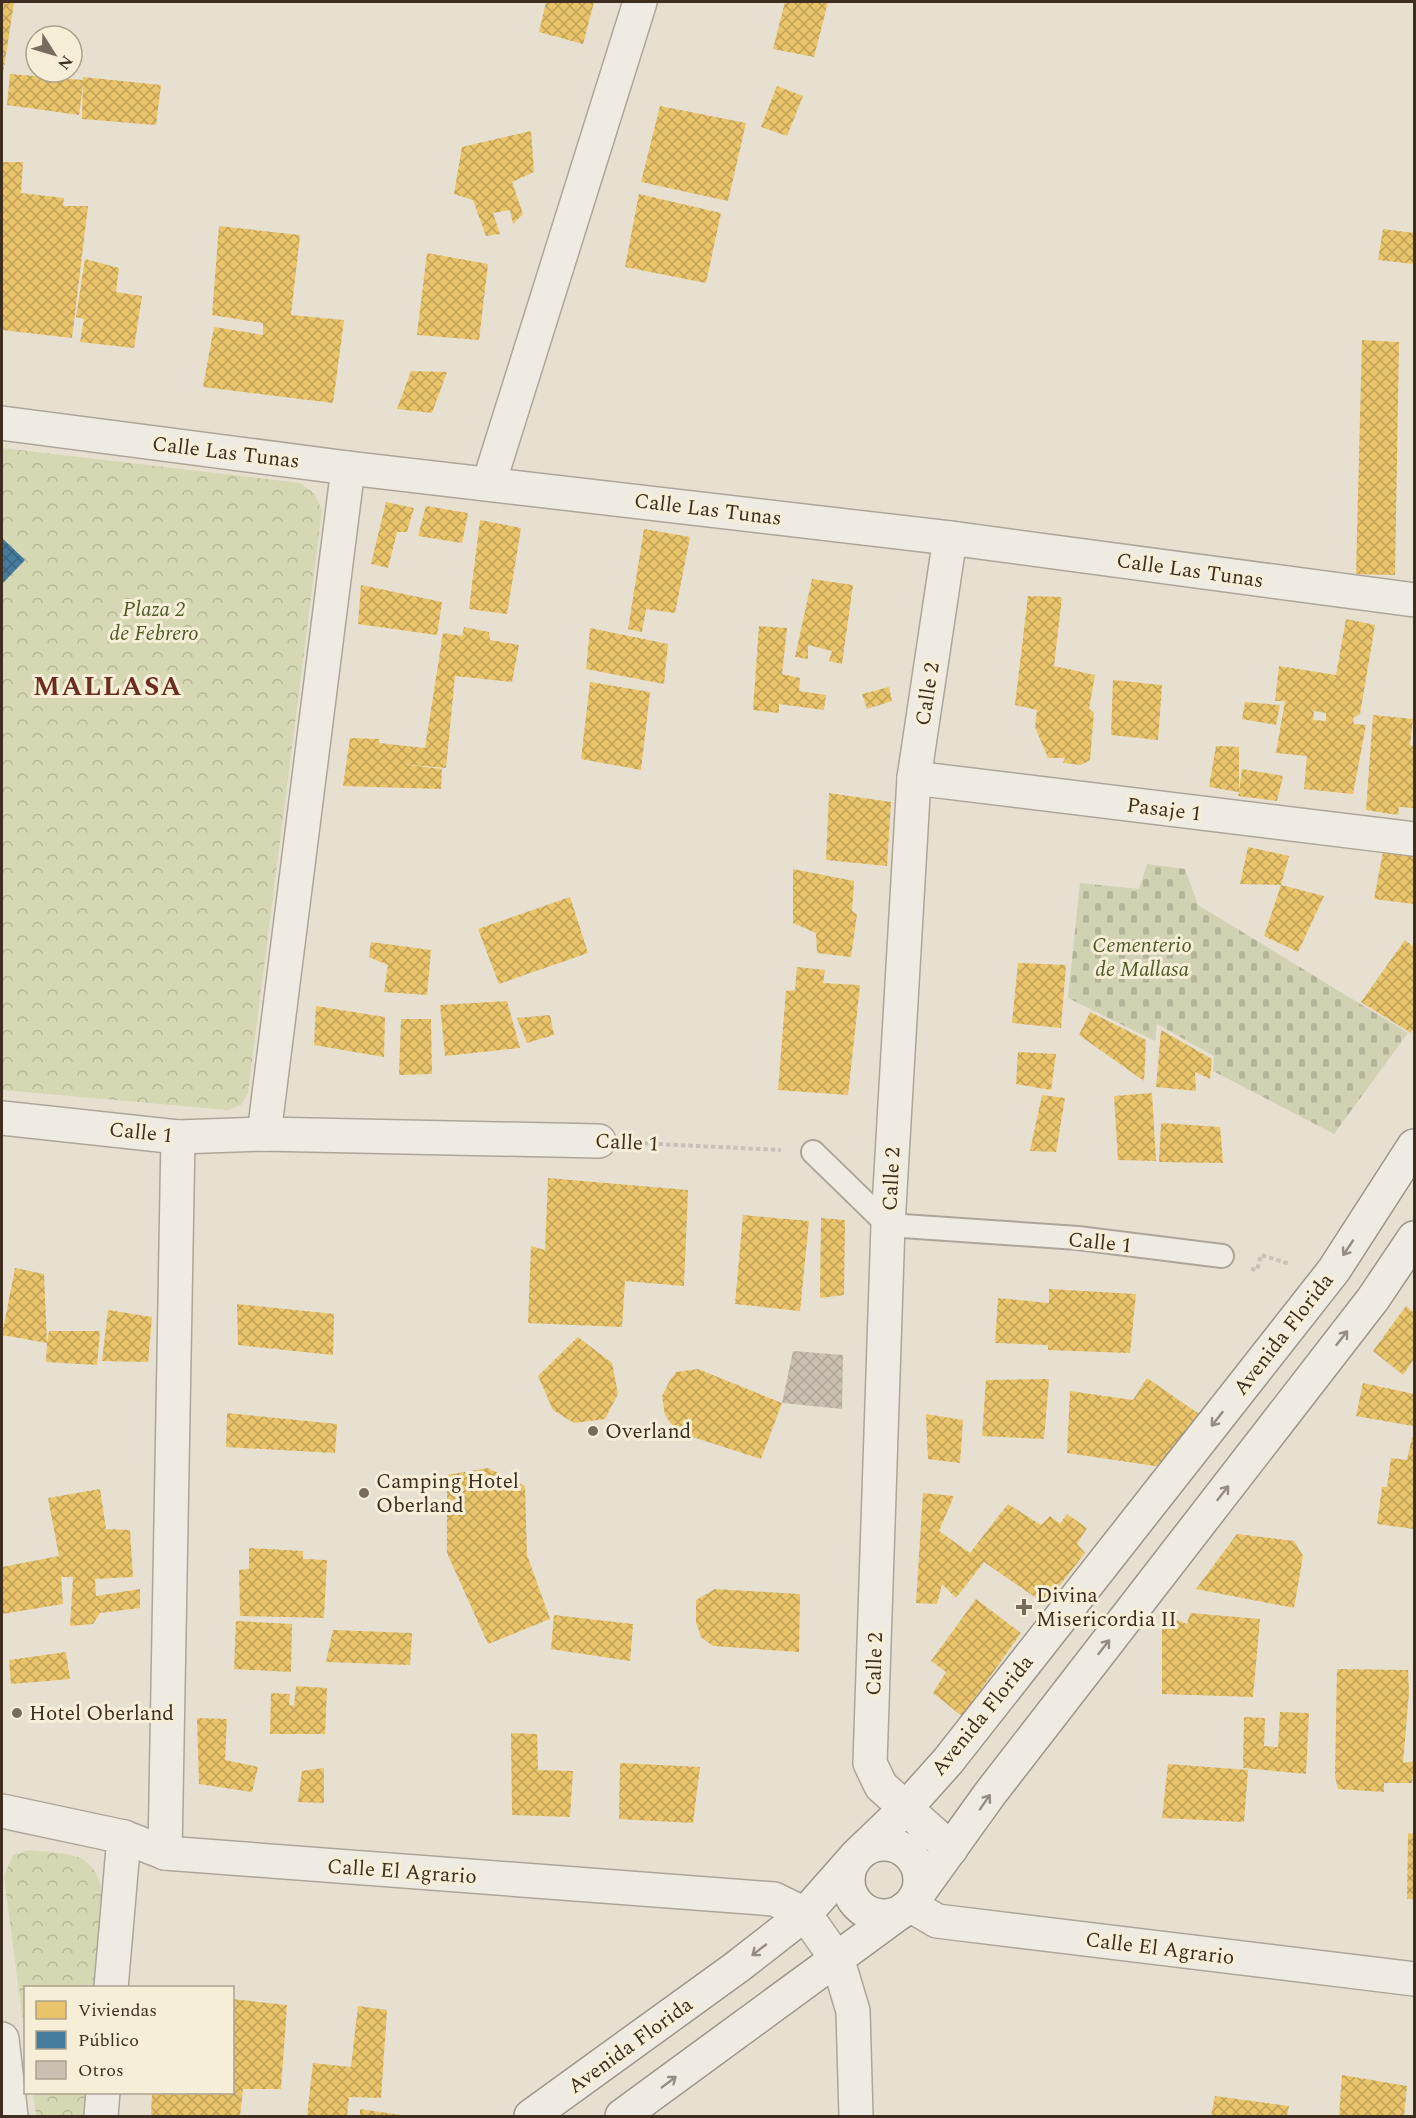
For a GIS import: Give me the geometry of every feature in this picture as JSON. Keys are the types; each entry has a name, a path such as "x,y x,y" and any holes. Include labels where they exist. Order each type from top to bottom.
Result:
{"street":[{"path":"489,483 640,2"},
{"name":"Calle Las Tunas","path":"2,423 348,468 950,538 1414,600"},
{"path":"264,1134 348,468"},
{"name":"Calle 2","path":"950,538 914,778 888,1225 870,1762 881,1786 951,1850"},
{"name":"Pasaje 1","path":"914,778 1414,839"},
{"name":"Calle 1","path":"2,1118 178,1137 264,1134 599,1141"},
{"path":"165,1853 178,1137"},
{"name":"Avenida Florida","path":"531,2116 738,1967 805,1914 857,1855 905,1809 948,1761 1319,1288 1369,1217 1414,1146"},
{"path":"622,2116 767,2009 838,1960 910,1905 989,1795 1373,1299 1413,1243 1369,1217"},
{"name":"Calle El Agrario","path":"2,1811 124,1837 165,1853 774,1899 805,1914"},
{"path":"111,1986 124,1837"},
{"path":"892,1844 909,1854 919,1870 920,1888 910,1905 894,1915 875,1916 859,1907 849,1891 848,1872 857,1855 873,1845 892,1844"},
{"name":"Calle El Agrario","path":"910,1905 937,1922 1414,1978"},
{"path":"805,1914 838,1960 853,2011 856,2116"},
{"path":"2,2039 11,2116"},
{"path":"101,2116 103,2094"}],"lane":[{"path":"813,1152 888,1225"},
{"name":"Calle 1","path":"888,1225 1078,1238 1222,1256"}],"path":[{"name":"Calle 1","path":"599,1141 813,1152"}],"green space":[{"name":"Plaza 2 de Febrero","path":"2,448 300,483 315,494 322,511 248,1093 241,1105 228,1110 2,1090"},
{"name":"Cementerio de Mallasa","path":"1147,864 1185,869 1198,905 1408,1033 1334,1134 1213,1071 1214,1056 1157,1024 1155,1041 1068,998 1080,883 1139,889"},
{"path":"30,1850 62,1853 80,1858 92,1868 100,1881 103,1898 103,1936 97,1986 24,1986 24,2030 4,1876 13,1855"},
{"path":"33,2094 88,2094 85,2116 36,2116"}],"building: Viviendas":[{"path":"2,2 14,2 3,74 2,74"},
{"path":"546,2 594,2 583,44 539,32"},
{"path":"785,2 828,2 814,57 773,49"},
{"path":"10,74 24,75 24,84 83,84 79,115 7,105"},
{"path":"84,77 161,85 156,125 82,119"},
{"path":"777,86 803,96 787,136 761,127"},
{"path":"660,106 746,123 728,201 641,182"},
{"path":"531,131 534,172 512,182 523,214 513,224 510,210 493,213 500,234 486,236 473,200 454,194 462,147"},
{"path":"2,162 23,162 21,193 64,198 63,206 88,206 72,338 2,330"},
{"path":"639,194 721,213 706,283 625,267"},
{"path":"219,226 300,235 291,315 344,320 333,403 203,387 214,327 263,335 263,323 212,315"},
{"path":"1383,229 1414,233 1414,264 1378,260"},
{"path":"427,253 488,264 479,340 417,335"},
{"path":"85,259 119,268 116,292 142,296 134,348 80,342 84,319 76,317"},
{"path":"1362,340 1399,342 1395,575 1356,574"},
{"path":"411,371 447,372 432,413 397,409"},
{"path":"386,502 414,508 407,532 397,532 388,568 371,564"},
{"path":"426,506 468,513 462,543 418,536"},
{"path":"480,520 521,528 507,614 469,609"},
{"path":"644,529 690,537 675,613 646,609 642,632 628,629"},
{"path":"812,579 853,585 842,664 829,661 832,651 808,645 808,659 795,657"},
{"path":"361,585 442,602 437,635 358,624"},
{"path":"1028,596 1062,597 1054,666 1095,675 1089,709 1094,712 1090,760 1081,765 1063,763 1065,758 1048,758 1035,727 1037,710 1015,705"},
{"path":"1346,619 1375,625 1360,714 1353,718 1354,724 1366,725 1353,794 1304,789 1307,756 1276,753 1285,701 1275,701 1279,666 1336,675","holes":["1314,711 1326,713 1326,721 1313,720"]},
{"path":"759,626 787,628 782,674 800,678 799,691 826,695 824,710 779,704 779,713 753,710"},
{"path":"464,627 489,632 490,640 519,645 512,682 455,676 446,768 400,764 442,769 441,789 343,786 350,738 379,739 379,743 425,748 443,633 462,636"},
{"path":"590,628 668,644 664,684 586,669"},
{"path":"1113,680 1162,685 1158,740 1111,735"},
{"path":"590,682 650,692 641,770 581,759"},
{"path":"889,687 892,701 867,709 862,694"},
{"path":"1245,702 1280,705 1276,725 1242,719"},
{"path":"1373,715 1413,719 1410,745 1414,746 1414,808 1399,807 1398,815 1366,810"},
{"path":"1216,746 1239,747 1239,792 1209,787"},
{"path":"1242,769 1283,776 1277,801 1238,796"},
{"path":"829,793 891,802 887,866 826,860"},
{"path":"1385,841 1414,844 1414,904 1374,899"},
{"path":"1248,847 1289,856 1281,885 1240,884"},
{"path":"793,869 854,881 852,911 857,914 851,957 817,953 816,933 793,923"},
{"path":"1281,885 1324,896 1298,952 1264,936"},
{"path":"570,897 588,953 499,984 478,929"},
{"path":"1405,940 1414,947 1414,1028 1411,1033 1361,1002"},
{"path":"371,942 431,950 427,995 384,992 388,965 369,957"},
{"path":"1018,963 1066,965 1061,1028 1012,1023"},
{"path":"797,967 825,970 823,983 860,985 848,1095 778,1090 786,991 795,990"},
{"path":"507,1001 520,1048 445,1056 440,1005"},
{"path":"316,1006 385,1017 384,1057 314,1045"},
{"path":"1090,1012 1146,1040 1144,1081 1079,1035"},
{"path":"550,1015 554,1035 527,1043 517,1018"},
{"path":"401,1019 431,1019 432,1074 399,1075"},
{"path":"1161,1030 1212,1059 1210,1079 1195,1072 1196,1091 1156,1087"},
{"path":"1018,1052 1056,1054 1051,1090 1016,1084"},
{"path":"1152,1093 1156,1161 1118,1160 1114,1096"},
{"path":"1042,1095 1065,1098 1056,1152 1030,1151"},
{"path":"1161,1123 1220,1127 1223,1163 1159,1162"},
{"path":"548,1178 688,1190 684,1286 625,1281 622,1327 528,1323 531,1246 545,1250"},
{"path":"743,1215 809,1221 800,1311 735,1304"},
{"path":"821,1218 845,1220 844,1295 820,1298"},
{"path":"15,1268 44,1274 47,1343 2,1335"},
{"path":"1049,1289 1136,1294 1130,1353 1048,1350 1048,1345 995,1343 998,1298 1049,1303"},
{"path":"237,1304 334,1314 333,1355 238,1345"},
{"path":"1406,1306 1414,1313 1414,1359 1403,1375 1373,1351"},
{"path":"108,1310 152,1317 148,1362 102,1361"},
{"path":"49,1331 100,1331 97,1365 46,1362"},
{"path":"578,1337 612,1363 618,1394 605,1419 574,1423 553,1410 538,1376"},
{"path":"698,1369 782,1403 761,1459 677,1432 665,1415 662,1396 676,1372"},
{"path":"1147,1378 1199,1414 1162,1467 1067,1453 1070,1391 1133,1400"},
{"path":"1049,1379 1044,1439 982,1436 986,1380"},
{"path":"1363,1383 1414,1394 1413,1426 1356,1416"},
{"path":"227,1413 337,1424 335,1453 226,1447"},
{"path":"926,1414 963,1420 960,1463 928,1459"},
{"path":"1412,1437 1414,1437 1414,1529 1377,1524 1382,1487 1387,1487 1391,1458 1407,1460"},
{"path":"488,1468 525,1486 527,1555 550,1619 488,1644 447,1553 447,1475"},
{"path":"100,1489 106,1529 130,1530 133,1577 95,1579 96,1596 140,1589 140,1608 100,1613 93,1624 70,1626 73,1577 61,1577 63,1604 2,1614 2,1567 59,1556 48,1498"},
{"path":"923,1493 954,1496 939,1531 970,1553 1008,1504 1041,1525 1050,1516 1060,1524 1067,1514 1087,1528 1077,1544 1085,1553 1045,1604 984,1562 956,1598 942,1584 937,1604 916,1603"},
{"path":"1237,1534 1294,1541 1303,1556 1294,1608 1196,1589"},
{"path":"249,1548 303,1551 303,1559 327,1560 324,1618 240,1616 239,1570 249,1569"},
{"path":"715,1589 800,1594 799,1652 713,1646 701,1637 696,1622 696,1600"},
{"path":"976,1599 1021,1633 962,1716 933,1693 946,1672 931,1661"},
{"path":"1190,1613 1260,1619 1253,1697 1162,1694 1162,1615 1187,1624"},
{"path":"554,1615 633,1624 630,1661 551,1649"},
{"path":"236,1621 292,1624 291,1672 234,1669"},
{"path":"333,1630 412,1633 410,1665 326,1662"},
{"path":"66,1652 70,1679 11,1684 9,1660"},
{"path":"1337,1669 1408,1670 1409,1692 1403,1763 1414,1761 1412,1783 1384,1783 1384,1792 1338,1789 1335,1776"},
{"path":"296,1686 327,1688 325,1734 270,1734 271,1693 290,1694 289,1705 294,1706"},
{"path":"1280,1712 1309,1713 1306,1774 1243,1768 1244,1717 1265,1718 1264,1746 1278,1747"},
{"path":"197,1718 227,1719 225,1760 258,1767 252,1792 199,1784"},
{"path":"511,1733 537,1734 538,1770 573,1771 570,1817 512,1815"},
{"path":"620,1763 700,1767 693,1823 619,1819"},
{"path":"1168,1764 1248,1770 1244,1822 1162,1818"},
{"path":"324,1768 324,1803 298,1802 302,1771"},
{"path":"1408,1833 1414,1834 1414,1899 1407,1899"},
{"path":"234,1999 287,2005 281,2089 243,2089 240,2116 151,2116 152,2094 234,2094"},
{"path":"358,2006 387,2010 381,2098 349,2097 347,2116 307,2116 313,2063 351,2067"},
{"path":"1342,2075 1407,2086 1404,2116 1339,2116"},
{"path":"1215,2096 1289,2106 1287,2116 1211,2116"},
{"path":"360,2109 401,2115 401,2116 360,2116"}],"building: Público":[{"path":"2,538 25,560 2,584"}],"building: Otros":[{"path":"793,1351 843,1355 842,1409 782,1403"}],"place":[{"name":"Overland","path":"593,1431"},
{"name":"Camping Hotel Oberland","path":"364,1493"},
{"name":"Divina Misericordia II","path":"1024,1607"},
{"name":"Hotel Oberland","path":"17,1713"}],"district":[{"name":"MALLASA","path":"108,686"}]}
